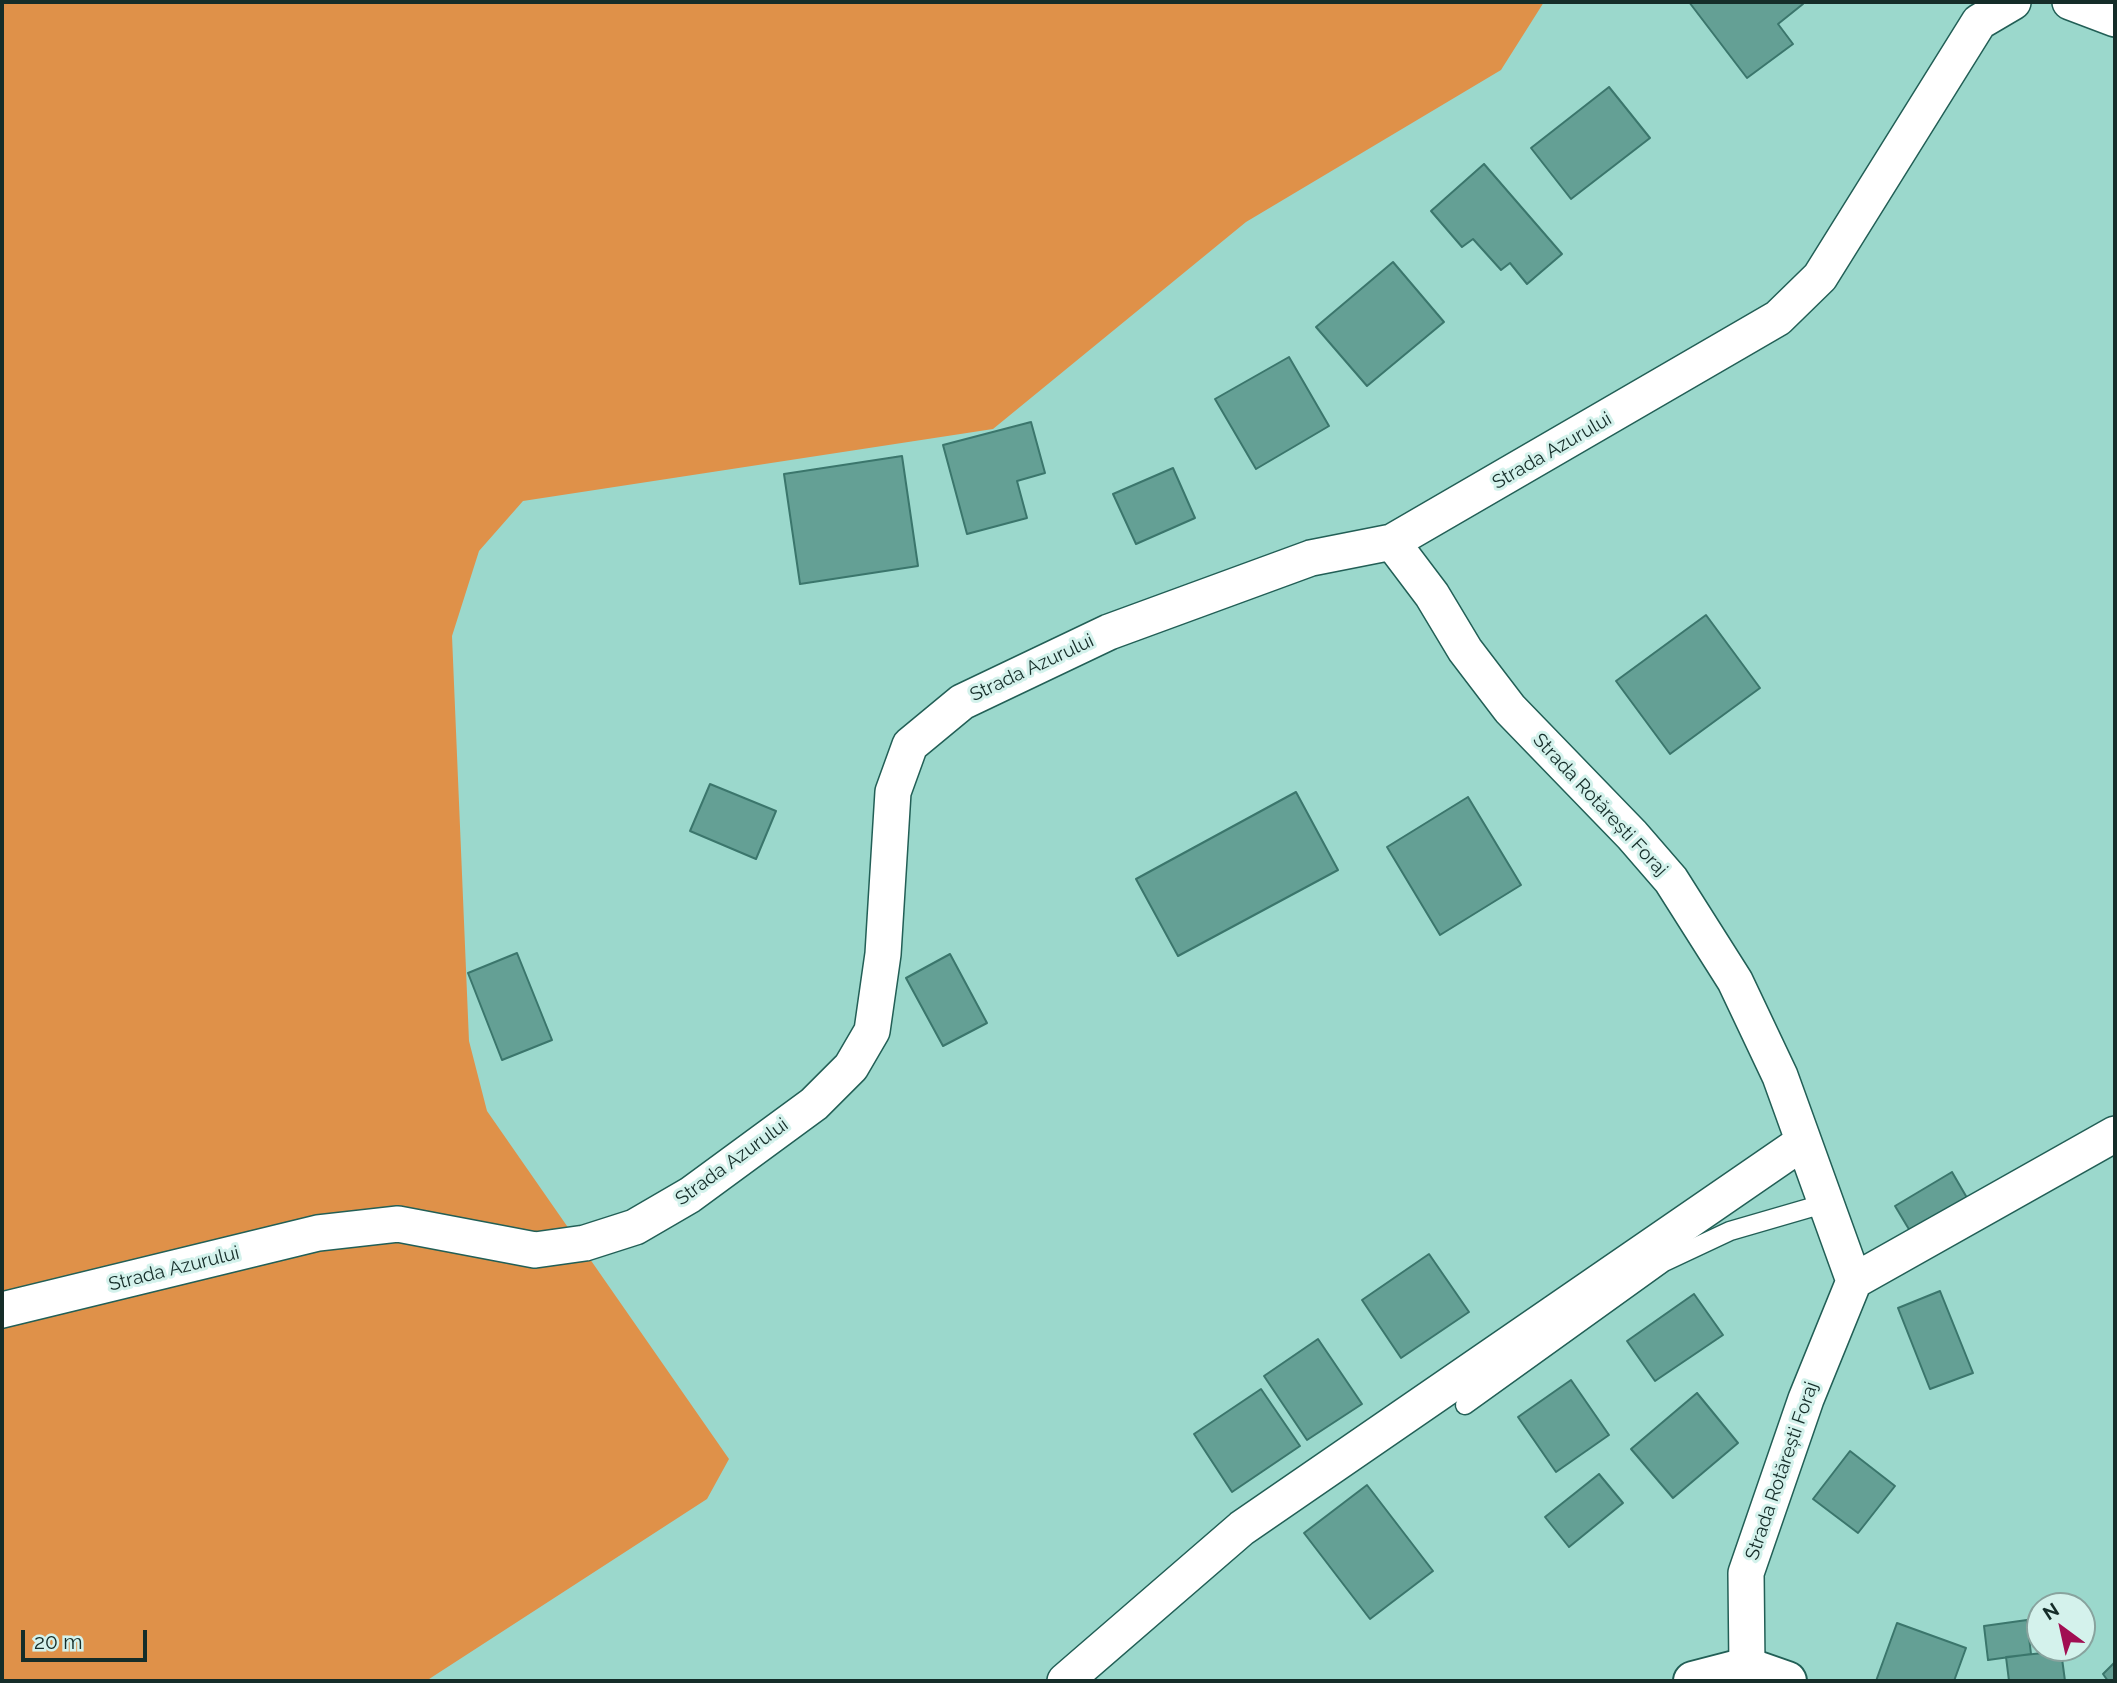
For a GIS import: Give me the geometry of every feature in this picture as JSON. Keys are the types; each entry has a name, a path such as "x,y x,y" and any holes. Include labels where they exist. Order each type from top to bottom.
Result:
{"street":[{"name":"Strada Azurului","path":"2,1310 318,1233 398,1224 535,1250 585,1243 635,1227 690,1195 814,1104 851,1067 872,1031 883,954 893,792 911,745 962,702 1109,632 1311,558 1392,542 1778,318 1820,277 1979,22 2013,2"},
{"path":"2070,2 2115,19"},
{"name":"Strada Rotărești Foraj","path":"1392,542 1432,595 1465,650 1510,709 1632,835 1671,880 1735,981 1780,1076 1823,1204 1854,1282 1806,1399 1746,1573 1747,1667"},
{"path":"1854,1282 2115,1135"},
{"path":"1065,1681 1242,1528 1803,1142"},
{"path":"1693,1681 1747,1667 1787,1681"}],"lane":[{"path":"1465,1405 1664,1262 1730,1231 1823,1204"}],"shaded area":[{"path":"2,2 1544,2 1501,70 1246,222 993,429 523,501 479,551 452,636 469,1041 487,1111 729,1459 707,1499 426,1681 2,1681"}],"building":[{"path":"1689,2 1803,4 1778,24 1793,44 1747,78"},
{"path":"1609,87 1650,138 1571,199 1531,148"},
{"path":"1484,164 1562,254 1527,284 1510,263 1501,270 1473,239 1462,247 1431,211"},
{"path":"1393,262 1444,322 1367,386 1316,327"},
{"path":"1289,357 1329,426 1256,469 1215,399"},
{"path":"1031,422 1045,473 1017,481 1027,518 967,534 943,445"},
{"path":"902,456 918,566 800,584 784,474"},
{"path":"1173,468 1195,518 1136,544 1113,494"},
{"path":"1706,615 1760,688 1670,754 1616,681"},
{"path":"710,784 776,811 756,859 690,831"},
{"path":"1296,792 1338,870 1178,956 1136,879"},
{"path":"1468,797 1521,885 1440,935 1387,847"},
{"path":"517,953 552,1040 502,1060 468,973"},
{"path":"950,954 987,1023 943,1046 906,978"},
{"path":"1952,1172 1970,1203 1913,1236 1895,1206"},
{"path":"1429,1254 1469,1312 1401,1358 1362,1300"},
{"path":"1940,1291 1973,1373 1930,1389 1898,1308"},
{"path":"1694,1294 1723,1335 1655,1381 1627,1341"},
{"path":"1318,1339 1362,1404 1307,1440 1264,1376"},
{"path":"1571,1380 1609,1435 1556,1472 1518,1417"},
{"path":"1261,1389 1300,1446 1232,1492 1194,1434"},
{"path":"1697,1393 1738,1443 1673,1498 1631,1449"},
{"path":"1850,1451 1895,1486 1858,1533 1813,1499"},
{"path":"1599,1474 1623,1503 1569,1547 1545,1517"},
{"path":"1367,1485 1433,1571 1370,1619 1304,1533"},
{"path":"2026,1620 2026,1655 1988,1660 1984,1626"},
{"path":"1897,1623 1966,1648 1954,1681 1876,1681"},
{"path":"2026,1655 2026,1662 2062,1662 2065,1681 2009,1681 2006,1657"},
{"path":"2115,1662 2115,1681 2108,1681 2103,1674"}]}
